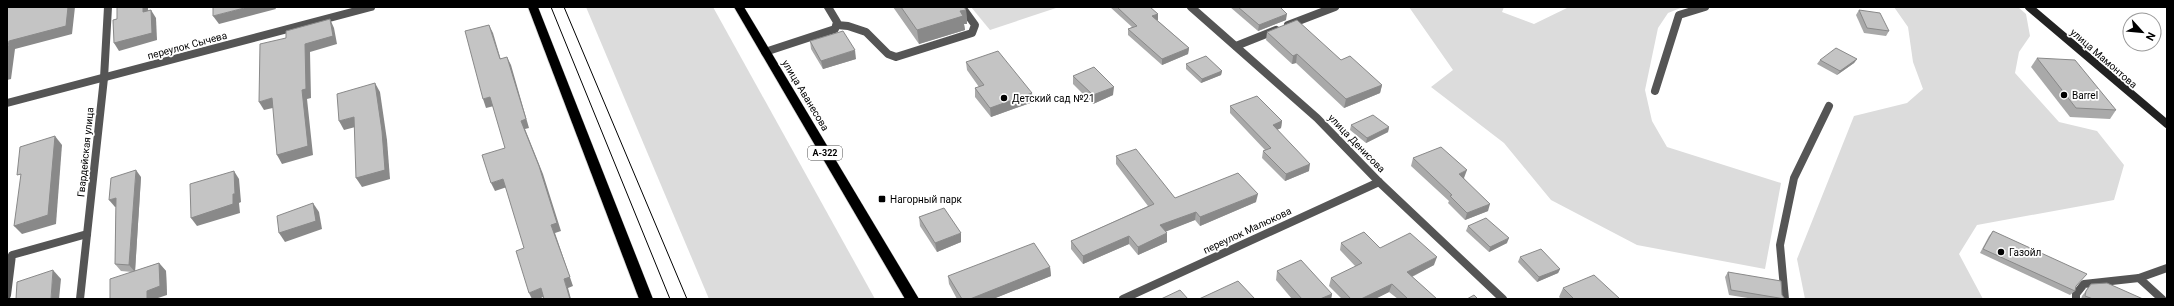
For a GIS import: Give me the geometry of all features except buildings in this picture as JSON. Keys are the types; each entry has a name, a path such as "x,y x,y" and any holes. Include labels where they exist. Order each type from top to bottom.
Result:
{"highway":[{"path":"533,7 646,299"},
{"name":"улица Аванесова","path":"739,7 912,299"}],"main road":[{"name":"улица Мамонтова","path":"2029,7 2167,124"}],"street":[{"name":"Гвардейская улица","path":"80,299 104,78 108,7"},
{"name":"переулок Сычева","path":"7,103 371,7"},
{"path":"828,7 837,25"},
{"path":"765,52 829,32 837,25 848,26 866,32 874,38 888,54 901,57 972,33 975,25 962,7"},
{"name":"улица Денисова","path":"1191,7 1317,118 1379,182 1503,299"},
{"path":"1236,46 1335,7"},
{"path":"1655,91 1679,15 1705,7"},
{"path":"1785,299 1780,245 1794,178 1829,106"},
{"name":"переулок Малюкова","path":"1124,299 1379,182"},
{"path":"7,295 12,255 87,234"},
{"path":"2076,299 2076,294 2084,284 2138,278 2167,268"},
{"path":"2138,278 2162,299"}],"shaded area":[{"path":"586,7 713,7 875,299 709,299"},
{"path":"971,7 1059,7 990,30"},
{"path":"1409,7 1504,7 1502,12 1534,24 1569,7 1683,7 1668,13 1658,28 1645,90 1652,121 1667,147 1781,183 1765,269 1637,245 1551,200 1504,143 1431,87 1453,70"},
{"path":"1894,7 2018,7 2026,14 2030,36 2019,52 2015,73 2059,122 2097,131 2124,165 2114,200 1977,225 1959,254 1983,299 1805,299 1797,259 1854,116 1907,103 1923,89 1913,62 1908,27"}],"tram line":[{"path":"551,7 670,299"},
{"path":"564,7 687,299"}],"place":[{"name":"Barrel","path":"2064,95"},
{"name":"Детский сад №21","path":"1004,98"},
{"name":"Нагорный парк","path":"882,199"},
{"name":"Газойл","path":"2001,252"}]}
